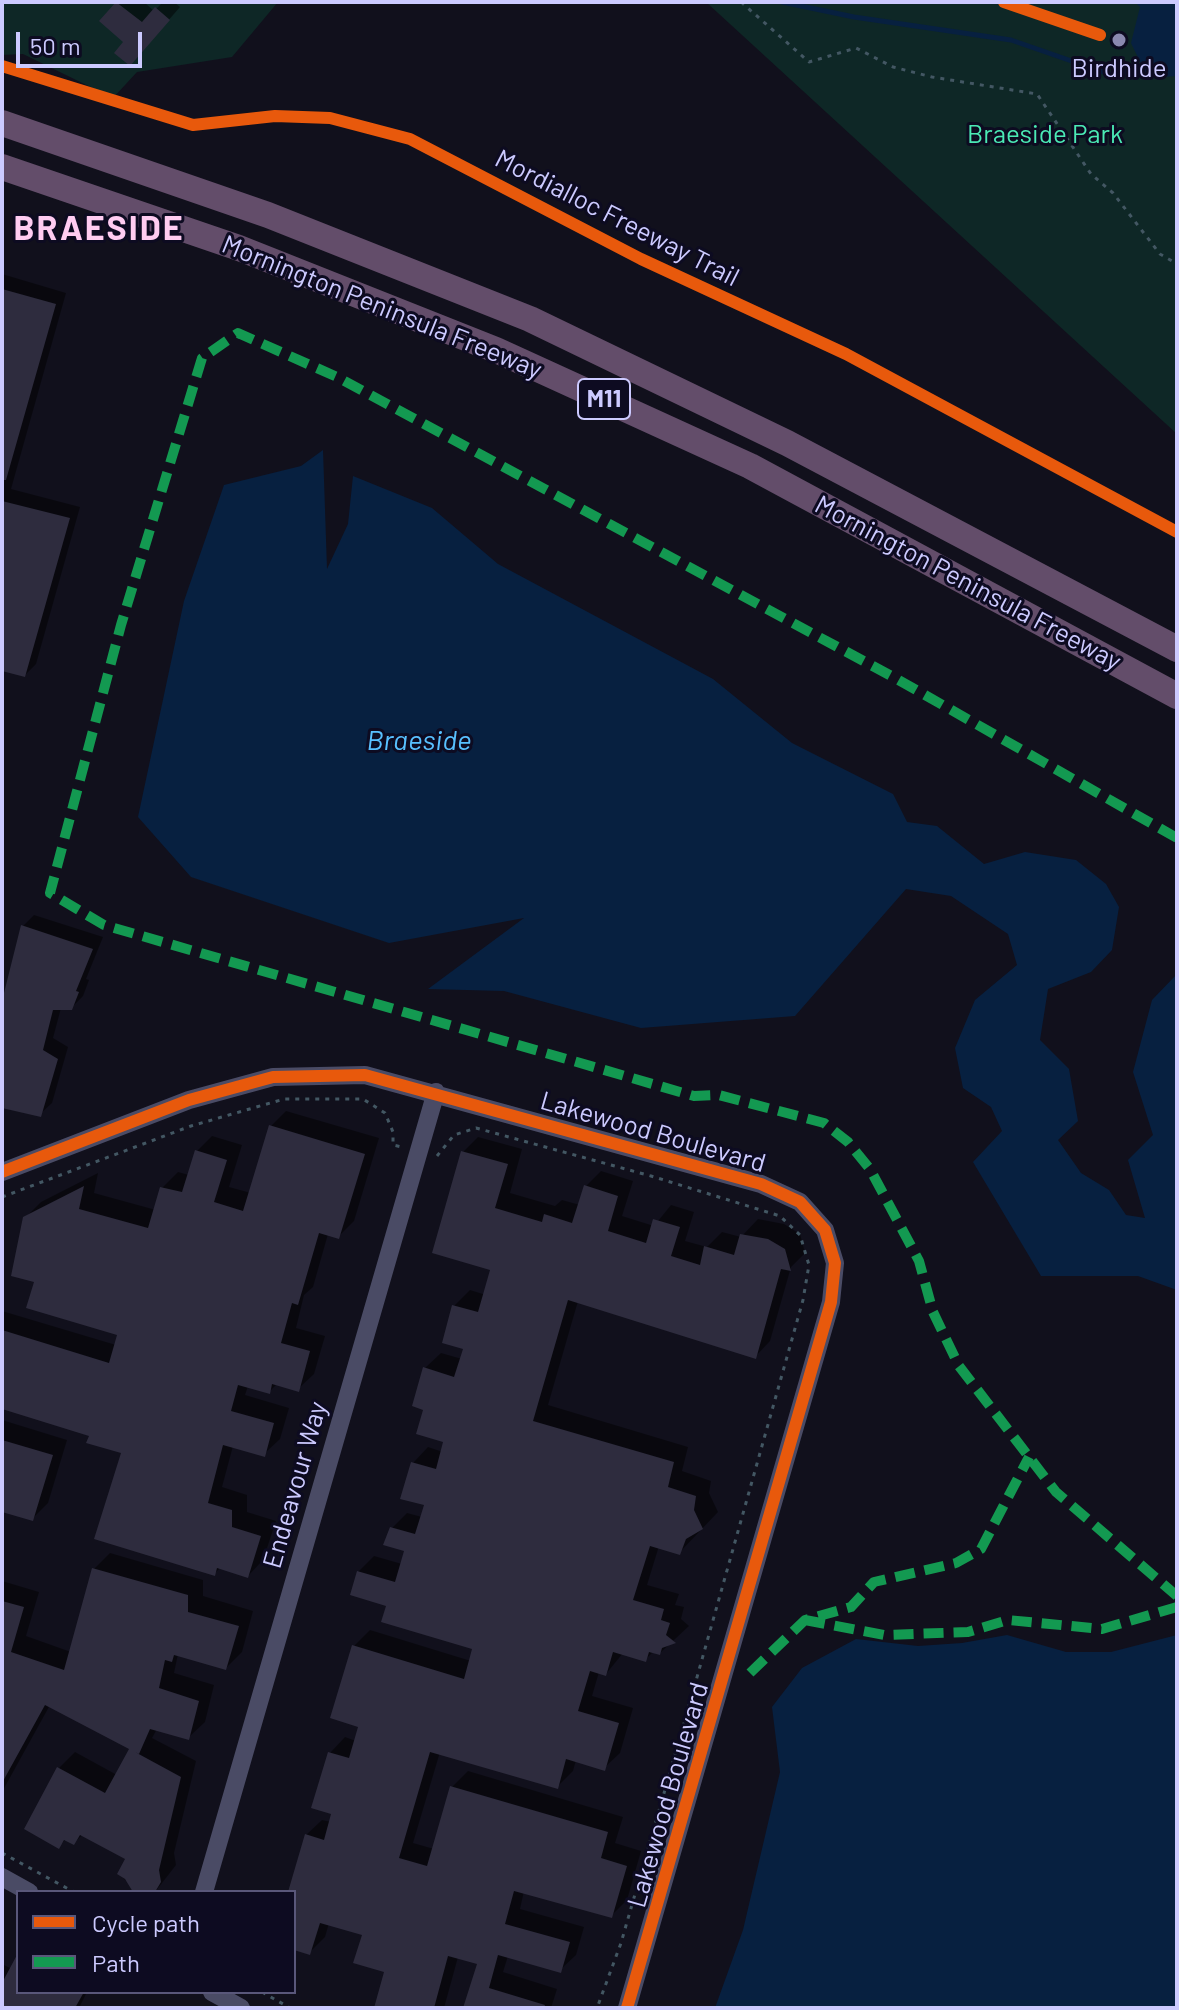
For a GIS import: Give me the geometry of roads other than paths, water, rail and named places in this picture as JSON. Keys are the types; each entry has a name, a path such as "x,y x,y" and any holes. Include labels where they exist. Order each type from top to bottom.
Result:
{"highway":[{"name":"Mornington Peninsula Freeway","path":"2,123 268,215 530,319 787,443 1177,649"},
{"name":"Mornington Peninsula Freeway","path":"2,167 239,248 496,350 750,466 1177,696"}],"street":[{"name":"Lakewood Boulevard","path":"2,1172 189,1100 273,1077 365,1075 436,1092 761,1184 800,1202 825,1230 835,1263 831,1302 627,2008"},
{"name":"Endeavour Way","path":"205,1890 436,1092"},
{"path":"2,1877 25,1890"},
{"path":"216,1994 241,2008"}],"water":[{"path":"1135,2 1177,3 1177,76 1148,78 1131,43 1140,7"},
{"name":"Braeside","path":"323,450 327,569 348,524 353,476 432,508 498,564 713,679 792,743 893,794 907,822 937,826 984,864 1025,852 1076,860 1106,884 1119,907 1112,950 1091,972 1048,989 1040,1040 1069,1069 1078,1121 1058,1140 1081,1173 1109,1190 1126,1215 1145,1218 1128,1160 1153,1135 1133,1072 1152,1000 1177,974 1177,1290 1138,1276 1041,1276 973,1162 1002,1131 991,1107 963,1088 955,1048 975,1000 1017,965 1008,934 951,896 906,889 795,1016 641,1028 504,991 428,989 524,918 389,943 191,877 138,817 184,601 224,485 301,466"},
{"path":"1007,1635 1066,1652 1111,1652 1177,1635 1177,2008 715,2008 743,1930 780,1772 772,1707 802,1668 856,1639 918,1646 962,1643"}],"waterway":[{"path":"782,2 854,17 1011,40 1112,75 1143,67"}],"place":[{"name":"Birdhide","path":"1119,40"}],"district":[{"name":"BRAESIDE","path":"99,229"}],"park label":[{"name":"Braeside Park","path":"1045,134"}]}
